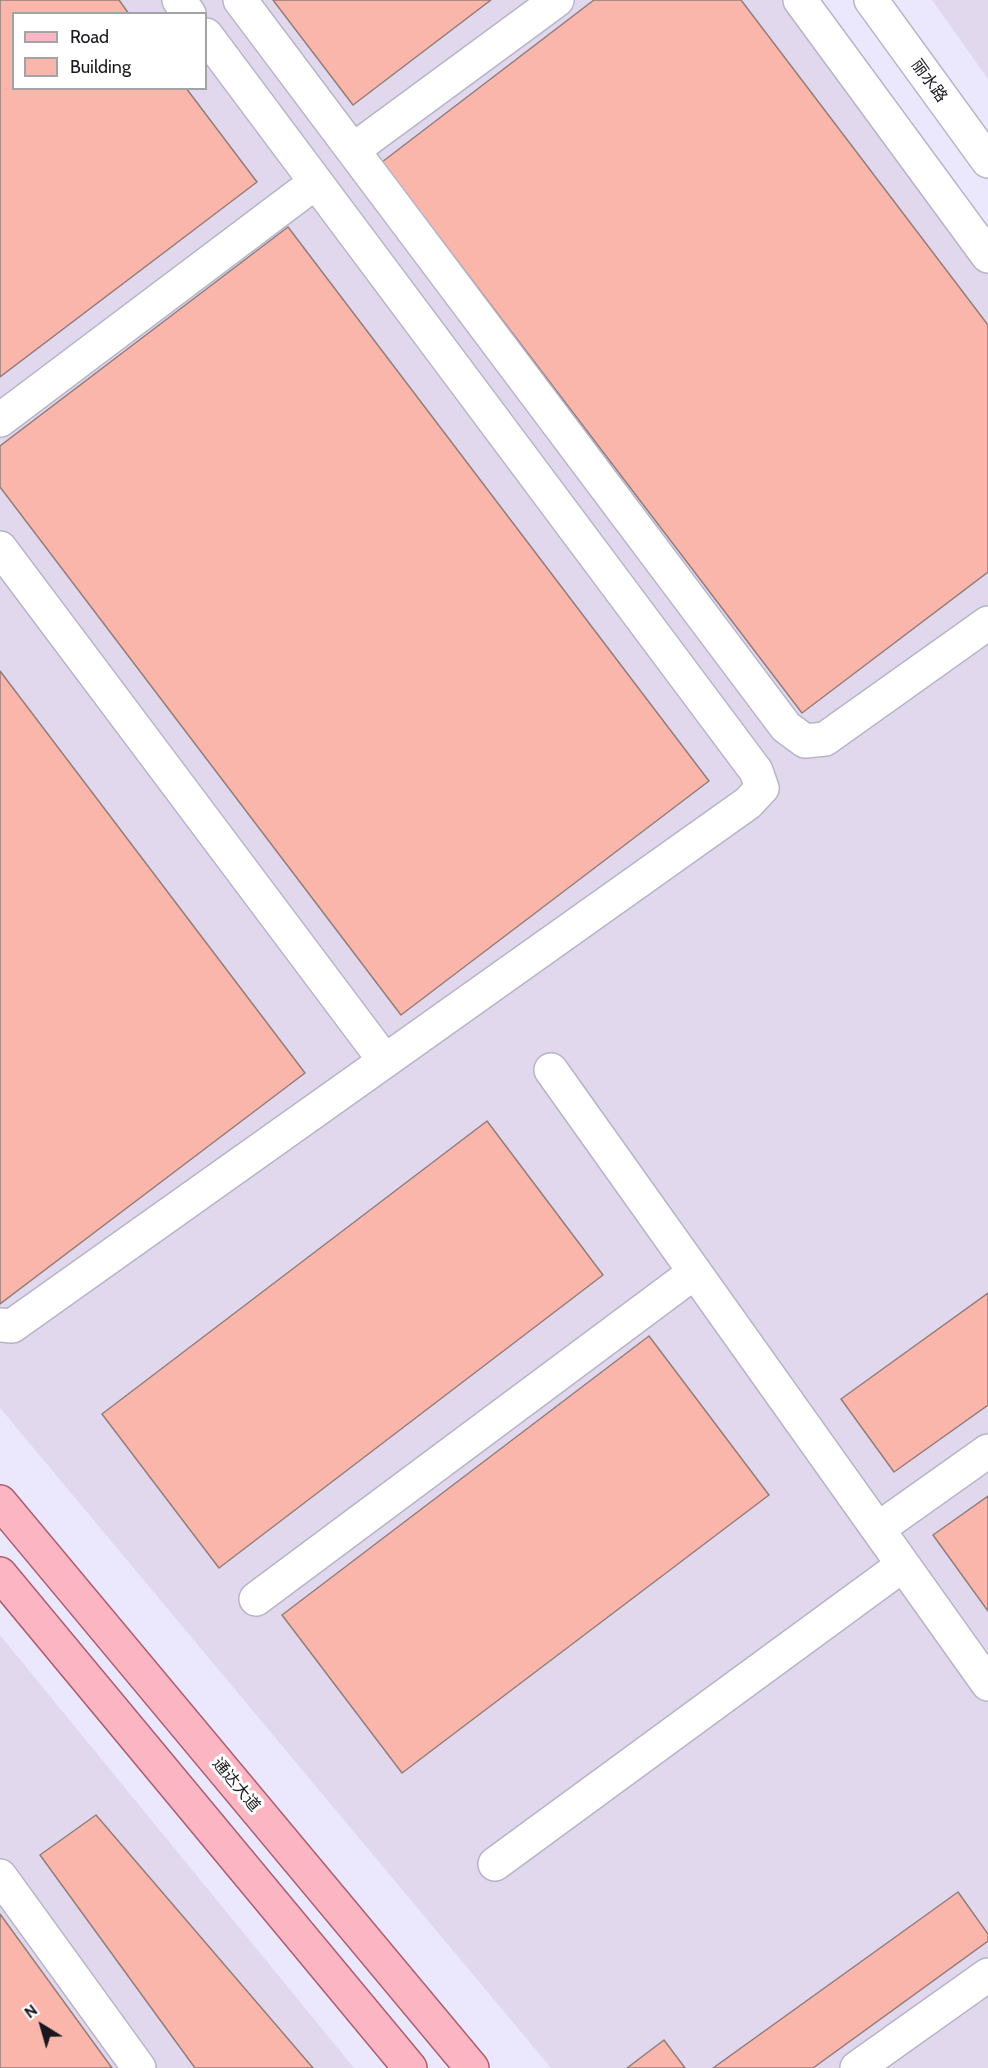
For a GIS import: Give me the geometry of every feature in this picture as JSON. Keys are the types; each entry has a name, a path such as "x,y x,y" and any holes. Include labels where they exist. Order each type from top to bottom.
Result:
{"main road":[{"name":"通达大道","path":"0,1502 472,2068"},
{"path":"0,1574 410,2068"}],"street":[{"path":"240,0 786,728 805,741 825,738 988,623"},
{"path":"353,150 557,0"},
{"path":"800,0 988,256"},
{"name":"丽水路","path":"871,0 988,162"},
{"path":"0,1325 12,1326 748,803 762,788 756,771 207,36"},
{"path":"0,420 316,182"},
{"path":"0,548 385,1061"},
{"path":"551,1070 988,1684"},
{"path":"256,1599 694,1272"},
{"path":"878,1529 988,1451"},
{"path":"495,1864 903,1565"},
{"path":"0,1876 139,2068"},
{"path":"857,2068 980,1990"}],"shaded area":[{"path":"0,0 822,0 988,226 988,2068 551,2068 0,1408"},
{"path":"932,0 988,0 988,79"},
{"path":"0,1635 354,2068 0,2068"}],"building":[{"path":"0,0 119,0 128,12 12,12 12,90 188,90 257,182 0,377"},
{"path":"273,0 491,0 353,105"},
{"path":"594,0 741,0 988,325 988,572 802,713 382,162"},
{"path":"288,227 709,781 401,1015 0,487 0,446"},
{"path":"0,671 305,1073 0,1304"},
{"path":"487,1121 603,1275 219,1568 102,1414"},
{"path":"988,1293 988,1405 894,1472 841,1399"},
{"path":"649,1336 769,1495 402,1773 282,1615"},
{"path":"988,1496 988,1611 933,1535"},
{"path":"96,1815 313,2068 195,2068 40,1855"},
{"path":"958,1892 988,1934 988,1941 813,2068 713,2068"},
{"path":"0,1914 112,2068 0,2068"},
{"path":"664,2040 685,2068 627,2068"}]}
